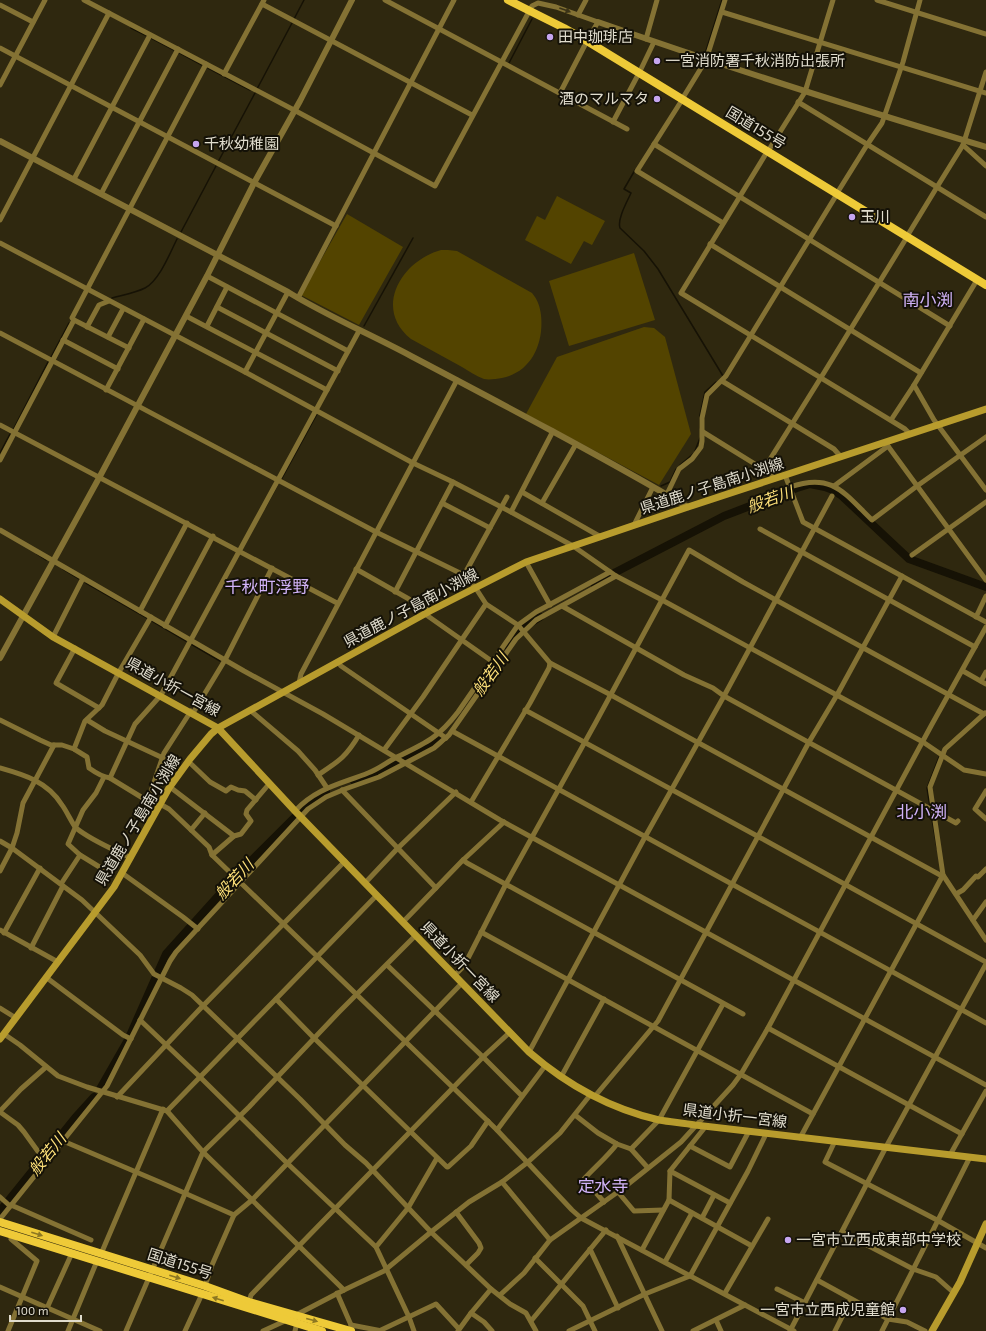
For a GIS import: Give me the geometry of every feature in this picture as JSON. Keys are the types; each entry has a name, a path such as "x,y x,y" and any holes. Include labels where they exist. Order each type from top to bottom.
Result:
{"highway":[{"name":"国道155号","path":"508,0 534,5"},
{"name":"国道155号","path":"518,0 534,5 683,98 982,280 986,285"},
{"name":"国道155号","path":"0,1222 99,1257 148,1278 249,1302 296,1323 351,1329"},
{"name":"国道155号","path":"0,1231 72,1253 99,1257 152,1269 203,1290 286,1320 322,1331"}],"main road":[{"name":"県道鹿ノ子島南小渕線","path":"1,1035 47,978 114,887 170,787 188,761 218,728 427,612 526,562 785,475 887,444 910,434 986,409"},
{"name":"県道小折一宮線","path":"0,599 53,637 192,712 218,728 295,811 529,1052 561,1077 593,1095 625,1109 659,1120 766,1134 986,1159"},
{"path":"932,1331 954,1293 986,1224"}],"street":[{"path":"0,85 45,0"},
{"path":"84,0 374,152 435,186 472,115 534,5 556,7 706,60 885,116 964,143 986,148"},
{"path":"0,658 2,647 23,616 99,478 352,0"},
{"path":"385,0 502,61 627,129"},
{"path":"298,298 454,0"},
{"path":"578,15 586,0"},
{"path":"646,39 658,0"},
{"path":"723,223 637,171 706,60 725,0"},
{"path":"833,0 805,92 681,292 905,429 910,434"},
{"path":"877,0 986,34"},
{"path":"667,494 679,469 692,459 699,450 702,441 702,418 707,395 722,381 867,144 882,124 901,68 920,0"},
{"path":"224,74 263,2 472,115"},
{"path":"0,5 33,22"},
{"path":"722,12 986,93"},
{"path":"0,220 109,13"},
{"path":"560,93 598,22"},
{"path":"74,179 150,35"},
{"path":"613,122 654,42"},
{"path":"0,48 336,226"},
{"path":"101,194 178,49"},
{"path":"0,460 74,320 72,318 86,290 206,64"},
{"path":"764,469 964,143 986,72"},
{"path":"798,102 986,217"},
{"path":"0,141 288,292 359,331 409,355 553,431 688,507"},
{"path":"964,143 986,166"},
{"path":"654,144 950,326"},
{"path":"0,243 414,463 511,512 573,546 613,574 922,742 943,754 964,770 986,774"},
{"path":"710,244 921,373"},
{"path":"207,276 348,351"},
{"path":"890,420 914,385 950,326 982,280"},
{"path":"207,326 227,287"},
{"path":"245,372 288,292"},
{"path":"87,327 99,305 109,301"},
{"path":"217,307 338,371"},
{"path":"108,338 123,309"},
{"path":"186,316 327,390"},
{"path":"74,320 129,348"},
{"path":"106,390 144,320"},
{"path":"117,851 106,871 80,855 68,844 83,810 107,777 135,724 161,695 359,331"},
{"path":"0,333 376,532 464,575 475,587 486,604 518,625 550,663 943,876 986,940"},
{"path":"63,340 118,369"},
{"path":"299,683 301,674 337,603 414,463 457,380"},
{"path":"722,381 834,449 841,457"},
{"path":"914,385 938,425 986,490"},
{"path":"0,424 99,478 187,522 337,603"},
{"path":"511,512 553,431"},
{"path":"702,432 764,469 771,474 774,479"},
{"path":"791,489 812,481 818,481 834,486 843,492 872,520 986,437"},
{"path":"542,503 576,444"},
{"path":"834,486 887,444 986,580"},
{"path":"785,475 803,522 986,622"},
{"path":"395,592 453,482"},
{"path":"634,525 653,487"},
{"path":"522,492 601,536"},
{"path":"529,1052 567,979 724,696 832,496"},
{"path":"464,575 507,497"},
{"path":"442,502 490,528"},
{"path":"912,555 986,502"},
{"path":"140,611 187,522"},
{"path":"0,530 165,626 384,750 504,822 986,1085"},
{"path":"760,530 975,647"},
{"path":"165,626 213,536"},
{"path":"455,975 464,966 506,884 611,695 689,550 776,600 949,695 985,713 946,749 930,787 943,876 800,1138"},
{"path":"526,562 550,605"},
{"path":"148,800 163,758 225,660 272,568"},
{"path":"356,569 427,612 492,662"},
{"path":"295,811 309,798 327,788 376,770 427,742 440,733 448,725 518,625 536,612 613,574"},
{"path":"0,1219 9,1204 45,1159 63,1141 102,1092 176,952 301,817 315,803 342,790 379,777 434,748 452,731 523,631 536,620 562,606 613,574"},
{"path":"296,1323 337,1293 386,1270 430,1232 469,1202 502,1182 528,1162 560,1133 654,1027 759,837 809,742 902,576"},
{"path":"53,637 83,578"},
{"path":"976,616 986,596"},
{"path":"384,750 486,604"},
{"path":"562,606 684,675 713,688 724,696 956,823 958,821"},
{"path":"74,749 85,721 99,708 151,617"},
{"path":"500,1296 524,1273 550,1240 618,1192 681,1142 733,1085 741,1074 768,1028 793,979 986,627"},
{"path":"75,648 56,683 99,708"},
{"path":"338,662 341,666 446,738"},
{"path":"471,802 549,668 550,663"},
{"path":"963,671 984,683 986,672"},
{"path":"250,710 298,751 327,788"},
{"path":"0,720 40,740 54,745 62,745 74,749 87,758 89,768 148,800 169,809 209,847 212,855 358,994 488,1121 581,1218 724,1293 792,1331 866,1184 986,963 759,837 525,710"},
{"path":"87,720 96,726 163,758"},
{"path":"452,731 986,1023"},
{"path":"318,775 350,751 358,735"},
{"path":"0,870 12,848 17,833 23,803 54,745"},
{"path":"188,761 217,787 226,792 231,787 245,791 256,800"},
{"path":"0,768 36,781 56,795 75,827 92,838 131,858"},
{"path":"212,855 234,836 241,834 251,821 246,814 247,810 270,784"},
{"path":"170,787 234,836"},
{"path":"342,790 436,888"},
{"path":"986,791 975,809 986,820"},
{"path":"365,883 397,849 456,792"},
{"path":"191,830 204,814"},
{"path":"403,922 463,860 504,822"},
{"path":"0,841 40,868 82,900 140,955 154,974 181,988 203,1006 345,1145 373,1170 430,1232 491,1289 510,1304 526,1313 536,1331"},
{"path":"31,948 62,885 80,855"},
{"path":"463,860 743,1014"},
{"path":"117,1097 203,1006 345,861"},
{"path":"40,868 2,931 58,962"},
{"path":"956,894 963,890 976,876 978,877 986,870"},
{"path":"122,873 198,929"},
{"path":"68,1331 136,1172 165,1110 238,1039 377,895"},
{"path":"973,920 986,902"},
{"path":"481,932 813,1114"},
{"path":"126,1331 203,1152 416,935"},
{"path":"387,964 484,1057 522,1096"},
{"path":"47,978 123,1035 131,1039"},
{"path":"185,1331 234,1215 252,1200 462,983"},
{"path":"276,999 362,1086 448,1167 471,1146 488,1121"},
{"path":"561,1077 604,999"},
{"path":"631,1149 659,1120 723,1004"},
{"path":"0,1008 16,1018"},
{"path":"140,1020 376,1247 409,1317 414,1331"},
{"path":"768,1028 962,1134"},
{"path":"249,1302 251,1295 510,1032"},
{"path":"1,1035 20,1045 58,1076 117,1097 165,1110 203,1152 344,1290"},
{"path":"497,1130 545,1066"},
{"path":"45,1159 18,1125 0,1111 21,1089 46,1067"},
{"path":"950,1155 986,1091"},
{"path":"575,1115 598,1133 617,1144 631,1149 648,1168"},
{"path":"642,1250 669,1200 670,1171 706,1126"},
{"path":"690,1146 730,1167 749,1131"},
{"path":"569,1331 644,1294 690,1276 716,1226 748,1171 766,1134"},
{"path":"63,1141 234,1215"},
{"path":"836,1141 824,1162 937,1220 978,1242 986,1248"},
{"path":"604,1202 584,1179 617,1144"},
{"path":"882,1331 970,1157"},
{"path":"376,1247 408,1208 437,1158"},
{"path":"670,1171 730,1203"},
{"path":"502,1182 550,1240"},
{"path":"618,1192 634,1211 663,1210"},
{"path":"702,1218 714,1195"},
{"path":"0,1197 9,1204 91,1240"},
{"path":"669,1200 752,1246"},
{"path":"456,1212 479,1243 481,1248 466,1265"},
{"path":"665,1262 692,1213"},
{"path":"724,1293 768,1219"},
{"path":"530,1321 606,1230"},
{"path":"842,1232 913,1269 936,1277 954,1293"},
{"path":"617,1236 662,1331"},
{"path":"8,1331 38,1261 11,1239"},
{"path":"590,1249 618,1308"},
{"path":"47,1308 72,1253"},
{"path":"535,1258 583,1306 594,1331"},
{"path":"817,1280 888,1319 907,1322 925,1331"},
{"path":"0,1287 100,1331"},
{"path":"337,1293 351,1329 380,1331 436,1304 458,1330 491,1289"},
{"path":"777,1289 805,1303"},
{"path":"835,1331 851,1299"},
{"path":"693,1331 745,1305"},
{"path":"471,1313 484,1322 492,1331"},
{"path":"263,1331 286,1320"},
{"path":"716,1320 721,1331"}],"shaded area":[{"path":"557,196 605,221 592,245 584,241 571,264 525,240 537,216 545,220"},
{"path":"347,214 403,247 359,325 301,295"},
{"path":"441,250 457,251 532,293 534,296 541,312 540,336 534,355 521,370 502,378 484,379 411,339 400,327 394,314 393,301 397,287 404,275 414,264"},
{"path":"634,253 655,320 569,346 549,281"},
{"path":"644,327 654,328 665,337 691,434 659,485 526,414 557,357"}],"waterway":[{"path":"294,19 304,0"},
{"path":"705,54 722,0"},
{"path":"509,63 532,19"},
{"path":"257,89 292,23"},
{"path":"131,28 147,36"},
{"path":"151,38 174,50"},
{"path":"178,52 202,65"},
{"path":"208,68 250,90"},
{"path":"218,162 255,93"},
{"path":"181,232 216,166"},
{"path":"635,170 624,189 631,193 621,215 619,224 620,228 644,251 658,269 723,376"},
{"path":"364,326 413,238"},
{"path":"112,298 137,291 150,284 164,266 177,239"},
{"path":"50,359 69,323"},
{"path":"13,430 48,362"},
{"path":"700,428 700,415 705,392 716,382"},
{"path":"281,480 317,414"},
{"path":"0,453 10,434"},
{"path":"695,451 700,438"},
{"path":"680,465 693,454"},
{"path":"661,486 670,482 676,469"},
{"path":"265,508 278,484"},
{"name":"般若川","path":"595,585 616,572 724,516 810,484 825,487 842,496 909,559 986,587"},
{"path":"37,554 46,560"},
{"path":"63,569 81,580"},
{"path":"86,583 147,618"},
{"name":"般若川","path":"508,646 522,628 540,617"},
{"path":"152,621 186,641"},
{"path":"190,646 191,644 220,661"},
{"name":"般若川","path":"354,781 380,772 443,739"},
{"path":"930,807 927,788 939,757"},
{"name":"般若川","path":"100,1089 128,1040 166,954 238,874 309,803 326,791"},
{"path":"931,813 937,848"},
{"name":"般若川","path":"0,1211 75,1118 94,1097"}],"place":[{"name":"田中珈琲店","path":"550,37"},
{"name":"一宮消防署千秋消防出張所","path":"657,61"},
{"name":"酒のマルマタ","path":"657,99"},
{"name":"千秋幼稚園","path":"196,144"},
{"name":"玉川","path":"852,217"},
{"name":"一宮市立西成東部中学校","path":"788,1240"},
{"name":"一宮市立西成児童館","path":"903,1310"}],"district":[{"name":"南小渕","path":"928,300"},
{"name":"千秋町浮野","path":"267,587"},
{"name":"北小渕","path":"922,812"},
{"name":"定水寺","path":"603,1186"}]}
